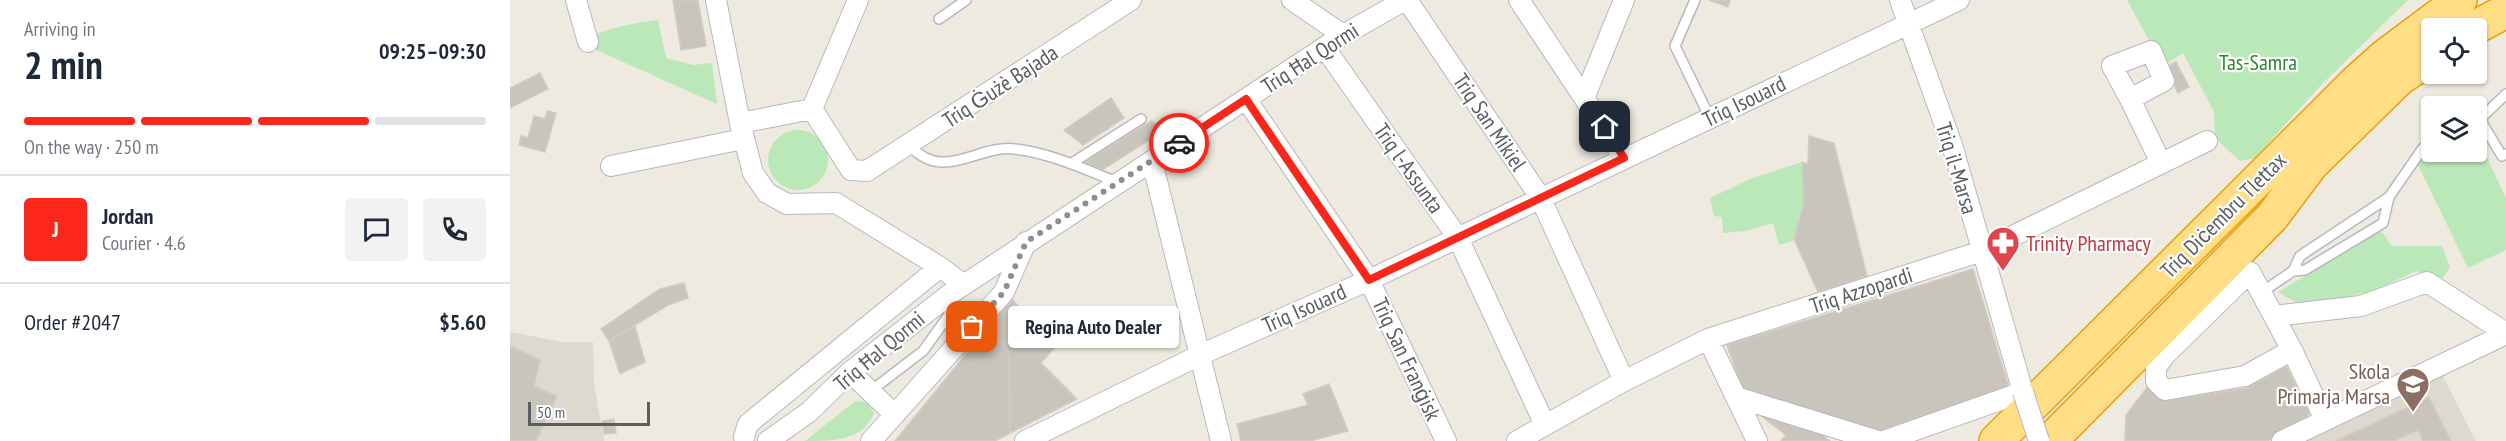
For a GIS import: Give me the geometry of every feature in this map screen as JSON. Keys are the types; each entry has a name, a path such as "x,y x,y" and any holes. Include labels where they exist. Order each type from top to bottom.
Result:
{"highway":[{"name":"Triq Diċembru Tlettax","path":"1996,441 2357,81 2385,56 2460,0"},
{"path":"2487,21 2506,11"},
{"name":"Triq Diċembru Tlettax","path":"2050,441 2272,217 2311,165 2400,78 2421,64"}],"street":[{"path":"576,0 588,42"},
{"path":"716,0 742,131 753,173 767,193 787,204 836,204 940,267 957,289"},
{"path":"611,166 742,131 812,109 858,0"},
{"name":"Triq Ġużè Bajada","path":"812,109 850,170 867,171 910,146 1131,0"},
{"path":"1292,0 1343,34"},
{"name":"Triq Ħal Qormi","path":"768,441 809,412 850,372 957,289 1343,34 1406,0"},
{"name":"Triq San Mikiel","path":"1406,0 1540,197 1624,381"},
{"path":"1519,0 1585,96 1624,158"},
{"path":"1585,96 1624,0"},
{"name":"Triq il-Marsa","path":"1900,0 1952,145 2039,441"},
{"name":"Triq Isouard","path":"1025,441 1200,355 1369,280 1959,0"},
{"name":"Triq l-Assunta","path":"1325,48 1458,238 1545,425"},
{"name":"Triq San Franġisk","path":"1246,99 1369,280 1446,441"},
{"path":"2130,99 2161,164"},
{"name":"Triq Azzopardi","path":"1517,441 1624,381 1708,339 1982,251 2207,141"},
{"path":"1152,161 1221,441"},
{"path":"871,441 1004,292 1026,242"},
{"path":"744,437 748,424 940,267"},
{"path":"2292,350 2245,376 2165,390 2156,381 2156,367 2166,354 2250,272 2292,350 2325,420"},
{"path":"2274,316 2361,306 2427,282 2506,334"},
{"path":"2282,441 2506,334"},
{"path":"1708,339 1757,441"},
{"path":"850,372 861,385 872,390 894,414"},
{"path":"1884,441 2023,392"},
{"path":"1736,396 1878,441"},
{"name":"Triq Ħal Qormi","path":"789,441 809,412"}],"lane":[{"path":"939,19 966,0"},
{"path":"1695,0 1675,46 1710,118"},
{"path":"2487,114 2506,94"},
{"path":"1072,164 1141,119"},
{"path":"2487,134 2502,156 2506,154"},
{"path":"910,146 921,158 946,162 1013,148 1072,164 1116,182"},
{"path":"2293,271 2300,256 2389,197 2421,151"},
{"path":"2262,292 2293,271 2305,270 2383,223 2389,197"},
{"path":"872,390 923,351 949,315 957,289"}],"shaded area":[{"path":"510,332 563,342 593,342 594,382 604,441 510,441"},
{"name":"Skola Primarja Marsa","path":"2442,375 2476,441 2304,441"}],"green space":[{"name":"Tas-Samra","path":"2127,0 2408,0 2320,86 2255,158 2240,161 2215,138 2214,112 2183,53 2163,66"},
{"path":"658,20 666,58 693,65 712,63 717,104 592,48 595,35 618,27"},
{"path":"798,130 815,135 823,143 828,160 823,177 815,185 798,190 781,185 773,177 768,160 773,143 781,135"},
{"path":"2487,158 2506,198 2506,250 2468,268 2416,161 2421,159 2421,162 2487,162"},
{"path":"1802,162 1804,204 1793,241 1779,245 1773,223 1745,231 1723,233 1722,217 1714,216 1710,198 1750,179"},
{"path":"2381,231 2392,246 2442,246 2450,267 2443,278 2416,271 2372,292 2300,305 2278,292"},
{"path":"854,402 867,403 874,413 863,429 836,440 805,441"}],"building":[{"path":"673,0 698,0 706,46 681,50"},
{"path":"1709,0 1730,0 1728,7"},
{"path":"2176,62 2189,87 2178,93 2165,67"},
{"path":"540,73 548,89 510,108 510,88"},
{"path":"1111,98 1124,118 1083,145 1064,130"},
{"path":"547,111 556,113 545,152 519,145 521,136 528,138 534,116 545,119"},
{"path":"1151,121 1165,130 1102,170 1085,162"},
{"path":"1809,136 1834,143 1867,276 1818,292 1794,239 1804,204 1802,162 1808,164"},
{"path":"1973,269 2009,388 1881,435 1742,388 1727,345"},
{"path":"684,283 688,298 668,305 609,341 601,329 660,289"},
{"path":"1012,299 1054,348 1041,363 1077,399 1010,433 1009,352 988,327"},
{"path":"635,326 645,362 620,374 609,341"},
{"path":"988,327 1009,352 1010,433 995,441 895,441"},
{"path":"510,346 540,360 534,386 557,396 536,441 510,441"},
{"path":"2286,366 2309,411 2307,421 2267,441 2125,441 2126,415 2148,386 2164,401 2247,388"},
{"path":"1329,384 1348,431 1310,441 1241,441 1237,424 1308,405 1303,394"},
{"path":"2429,397 2451,441 2423,441 2418,430 2394,441 2336,441"},
{"path":"1760,415 1814,429 1830,441 1781,441 1786,435"},
{"path":"614,419 616,433 604,434 602,421"}],"way so far":[{"path":"972,327 1004,292 1026,242 1179,143"}],"place":[{"name":"Trinity Pharmacy","path":"2003,272"},
{"name":"Regina Auto Dealer","path":"972,327"},
{"name":"Skola Primarja Marsa","path":"2413,413"}],"route":[{"path":"1179,143 1246,99 1369,280 1624,158 1605,127"}]}
